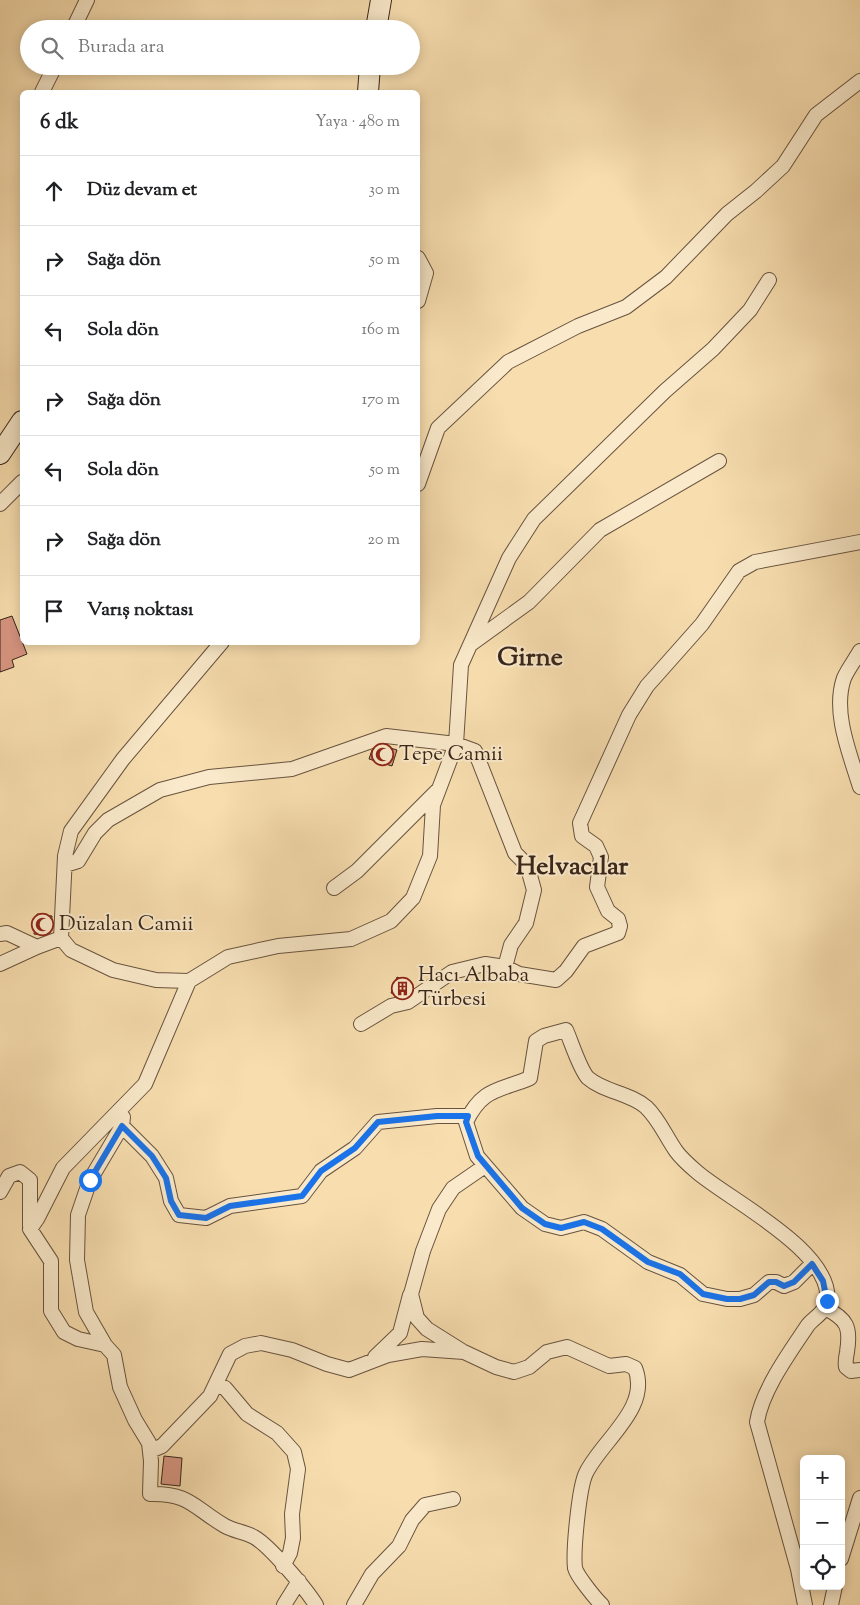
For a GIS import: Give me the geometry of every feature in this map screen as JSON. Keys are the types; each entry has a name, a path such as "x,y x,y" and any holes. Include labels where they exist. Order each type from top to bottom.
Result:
{"street":[{"path":"77,20 87,0"},
{"path":"378,20 381,0"},
{"path":"43,90 50,75"},
{"path":"368,90 369,75"},
{"path":"420,478 438,428 508,362 578,326 626,307 666,278 726,214 756,191 783,166 816,115 860,81"},
{"path":"420,262 426,273 420,294"},
{"path":"219,645 123,759 71,830 65,865 61,938 71,950 113,970 156,980 189,981 228,957 278,946 350,939 391,921 413,898 430,856 433,805 456,744 461,665 509,558 534,518 665,391 713,349 750,310 770,280"},
{"path":"0,454 20,424"},
{"path":"470,644 529,602 600,530 719,462"},
{"path":"0,504 20,484"},
{"path":"361,1024 391,1006 408,1002 452,972 485,964 505,966 519,974 556,980 566,971 584,946 618,933 620,926 618,919 608,911 597,887 601,857 596,846 582,836 580,823 629,715 647,686 702,624 738,570 755,562 860,542"},
{"path":"860,651 844,677 839,702 848,747 860,787"},
{"path":"65,865 78,861 95,833 108,820 160,790 210,778 292,769 386,736 456,744 475,751 515,853 527,865 534,890 526,923 511,945 505,966"},
{"path":"334,888 357,872 419,807 438,790"},
{"path":"0,934 7,933 37,947"},
{"path":"0,964 61,938"},
{"path":"30,1229 63,1168 145,1084 189,981"},
{"path":"805,1605 798,1569 757,1422 759,1410 772,1383 809,1324 825,1308 827,1301 823,1281 812,1264 796,1244 698,1173 676,1152 645,1106 601,1086 587,1077 566,1030 544,1036 536,1041 530,1078 491,1091 468,1116 466,1122 478,1156 522,1208 545,1224 561,1228 584,1222 602,1229 648,1262 680,1274 703,1294 727,1299 740,1299 754,1295 769,1282 776,1282 784,1286 794,1282 812,1264"},
{"path":"124,1106 122,1126 90,1180 78,1215 77,1260 86,1312 105,1345 114,1355 120,1387 135,1420 149,1443 150,1494 162,1494 189,1500 226,1526 255,1538 299,1581 316,1605"},
{"path":"122,1126 152,1156 166,1178 171,1201 179,1215 206,1218 230,1206 302,1196 321,1171 355,1148 378,1122 437,1116 468,1116"},
{"path":"368,1363 391,1344 400,1333 423,1251 439,1209 453,1188 485,1166"},
{"path":"0,1192 9,1176 20,1172 30,1180 30,1229 50,1261 51,1311 64,1332 78,1339 105,1345"},
{"path":"411,1294 417,1318 427,1329 464,1352 496,1367 514,1372 529,1367 547,1352 567,1347 609,1366 626,1364 635,1368 640,1379 634,1407 601,1447 585,1475 576,1530 575,1570 602,1605"},
{"path":"825,1308 840,1315 846,1324 849,1336 846,1368 851,1371 860,1370"},
{"path":"150,1452 162,1446 210,1396 230,1354 245,1346 261,1343 292,1350 327,1364 349,1370 388,1355 422,1349 464,1352"},
{"path":"216,1384 225,1388 247,1414 277,1433 294,1452 298,1469 292,1514 293,1538 290,1553 283,1566"},
{"path":"845,1546 860,1498"},
{"path":"354,1605 372,1574 400,1546 412,1520 425,1504 453,1499"},
{"path":"284,1605 299,1581"},
{"path":"831,1605 834,1590"}],"building":[{"path":"12,616 20,636 20,645 23,645 27,654 12,660 14,667 0,672 0,620"},
{"name":"Tepe Camii","path":"384,746 397,750 392,766 369,759 372,750"},
{"name":"Düzalan Camii","path":"37,914 52,916 50,933 43,935 34,934"},
{"name":"Hacı Albaba Türbesi","path":"397,977 413,984 411,989 398,995 391,993"},
{"path":"164,1456 182,1458 180,1486 161,1484"}],"place":[{"name":"Tepe Camii","path":"383,755"},
{"name":"Düzalan Camii","path":"43,925"},
{"name":"Hacı Albaba Türbesi","path":"402,988"}],"district":[{"name":"Girne","path":"530,658"},
{"name":"Helvacılar","path":"572,867"}],"route":[{"path":"90,1180 122,1126 152,1156 166,1178 171,1201 179,1215 206,1218 230,1206 302,1196 321,1171 355,1148 378,1122 437,1116 468,1116 466,1122 478,1156 522,1208 545,1224 561,1228 584,1222 602,1229 648,1262 680,1274 703,1294 727,1299 740,1299 754,1295 769,1282 776,1282 784,1286 794,1282 812,1264 823,1281 827,1301"}]}
